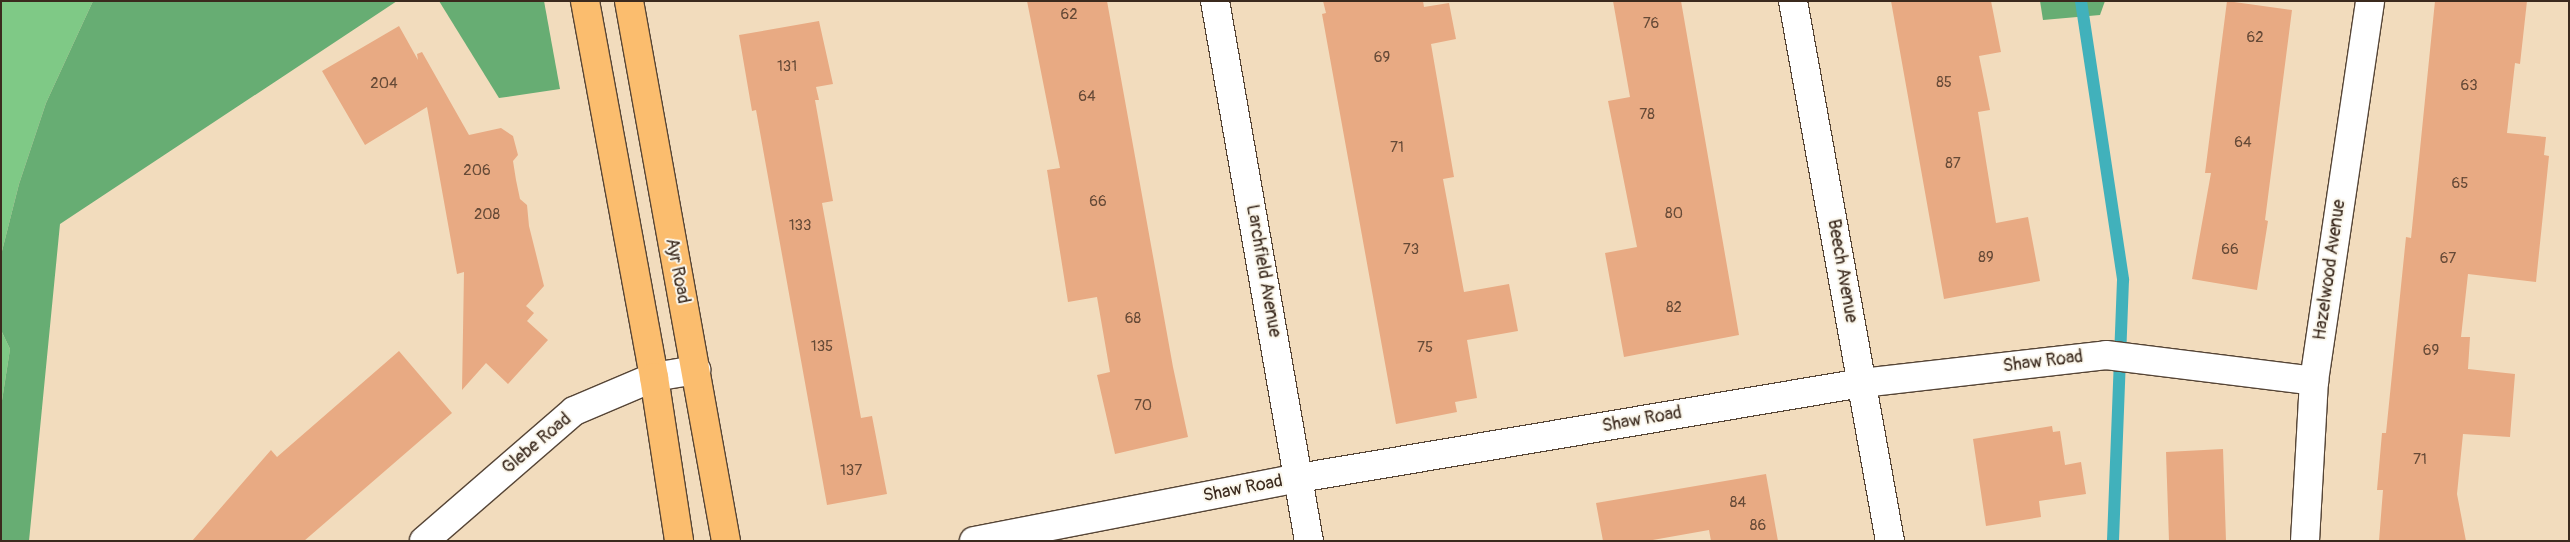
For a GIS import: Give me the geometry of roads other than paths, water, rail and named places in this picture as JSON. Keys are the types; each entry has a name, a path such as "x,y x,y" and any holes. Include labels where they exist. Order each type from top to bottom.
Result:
{"main road":[{"path":"585,1 654,377 679,541"},
{"name":"Ayr Road","path":"629,1 726,541"}],"street":[{"name":"Larchfield Avenue","path":"1216,1 1309,541"},
{"name":"Beech Avenue","path":"1793,1 1890,541"},
{"name":"Hazelwood Avenue","path":"2304,541 2314,381 2370,1"},
{"name":"Shaw Road","path":"974,541 1299,478 1862,383 2106,355 2314,381"},
{"name":"Glebe Road","path":"424,541 574,411 654,377 696,370"}],"waterway":[{"path":"2081,1 2123,280 2113,541"}]}
